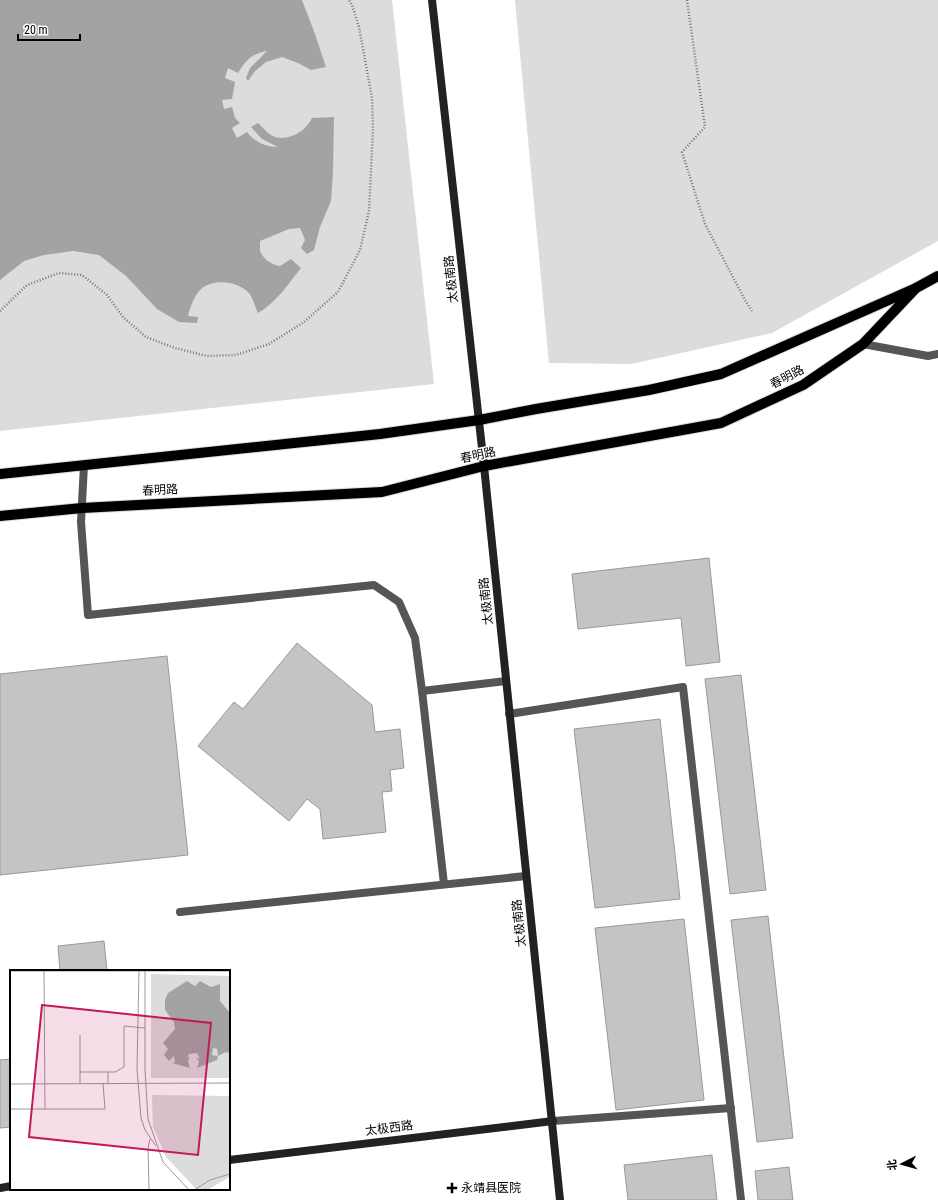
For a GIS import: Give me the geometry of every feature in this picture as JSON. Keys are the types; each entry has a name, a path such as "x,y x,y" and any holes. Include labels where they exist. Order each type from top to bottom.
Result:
{"main road":[{"name":"太极南路","path":"432,0 484,466 560,1200"},
{"name":"春明路","path":"0,474 380,434 479,420 649,390 721,374 916,288 938,276"},
{"name":"春明路","path":"0,516 82,508 382,492 484,466 721,423 803,385 863,344 916,288"},
{"name":"太极西路","path":"230,1160 552,1121"},
{"path":"0,1188 10,1186"}],"street":[{"path":"863,344 928,356 938,354"},
{"path":"84,465 81,522 88,615 374,585 399,602 415,638 444,884"},
{"path":"422,691 506,681"},
{"path":"509,714 683,687 741,1200"},
{"path":"180,912 526,876"},
{"path":"552,1121 731,1108"}],"path":[{"path":"0,311 27,285 59,273 82,275 107,295 123,317 146,337 176,348 207,356 236,356 269,344 304,322 338,292 360,250 369,211 372,170 372,98 359,27 349,0"},
{"path":"687,0 705,127 682,152 705,224 752,311"}],"shaded area":[{"path":"0,0 392,0 434,384 0,431"},
{"path":"0,0 302,0 326,67 311,70 282,57 266,62 255,71 248,81 246,78 250,68 267,51 261,52 250,58 238,73 228,68 225,78 235,82 232,99 222,100 224,109 232,107 235,118 240,123 232,128 237,138 247,132 253,139 273,147 278,147 262,139 251,127 258,123 273,136 286,138 302,131 312,118 334,117 331,201 320,227 314,250 307,254 301,248 305,240 300,228 289,229 260,241 260,251 263,257 268,261 280,266 291,259 301,268 271,304 258,313 249,293 244,289 225,282 211,284 200,290 191,306 188,316 198,317 197,323 179,322 157,309 126,276 99,255 73,251 44,255 24,261 0,280"},
{"path":"515,0 938,0 938,241 772,333 631,364 549,363"}],"building":[{"path":"709,558 720,662 686,666 681,618 578,629 572,574"},
{"path":"297,643 372,705 375,732 400,729 404,768 390,770 392,791 382,792 386,832 323,839 320,809 307,799 289,821 198,746 234,702 243,709"},
{"path":"167,656 188,855 0,875 0,674"},
{"path":"741,675 766,890 730,894 705,679"},
{"path":"660,719 680,899 595,908 574,729"},
{"path":"768,916 793,1138 757,1142 731,920"},
{"path":"684,919 704,1100 616,1110 595,928"},
{"path":"104,941 107,970 60,970 58,946"},
{"path":"10,1059 10,1127 0,1128 0,1060"},
{"path":"712,1155 717,1200 628,1200 624,1165"},
{"path":"789,1167 793,1200 758,1200 755,1171"}],"place":[{"name":"永靖县医院","path":"452,1188"}]}
